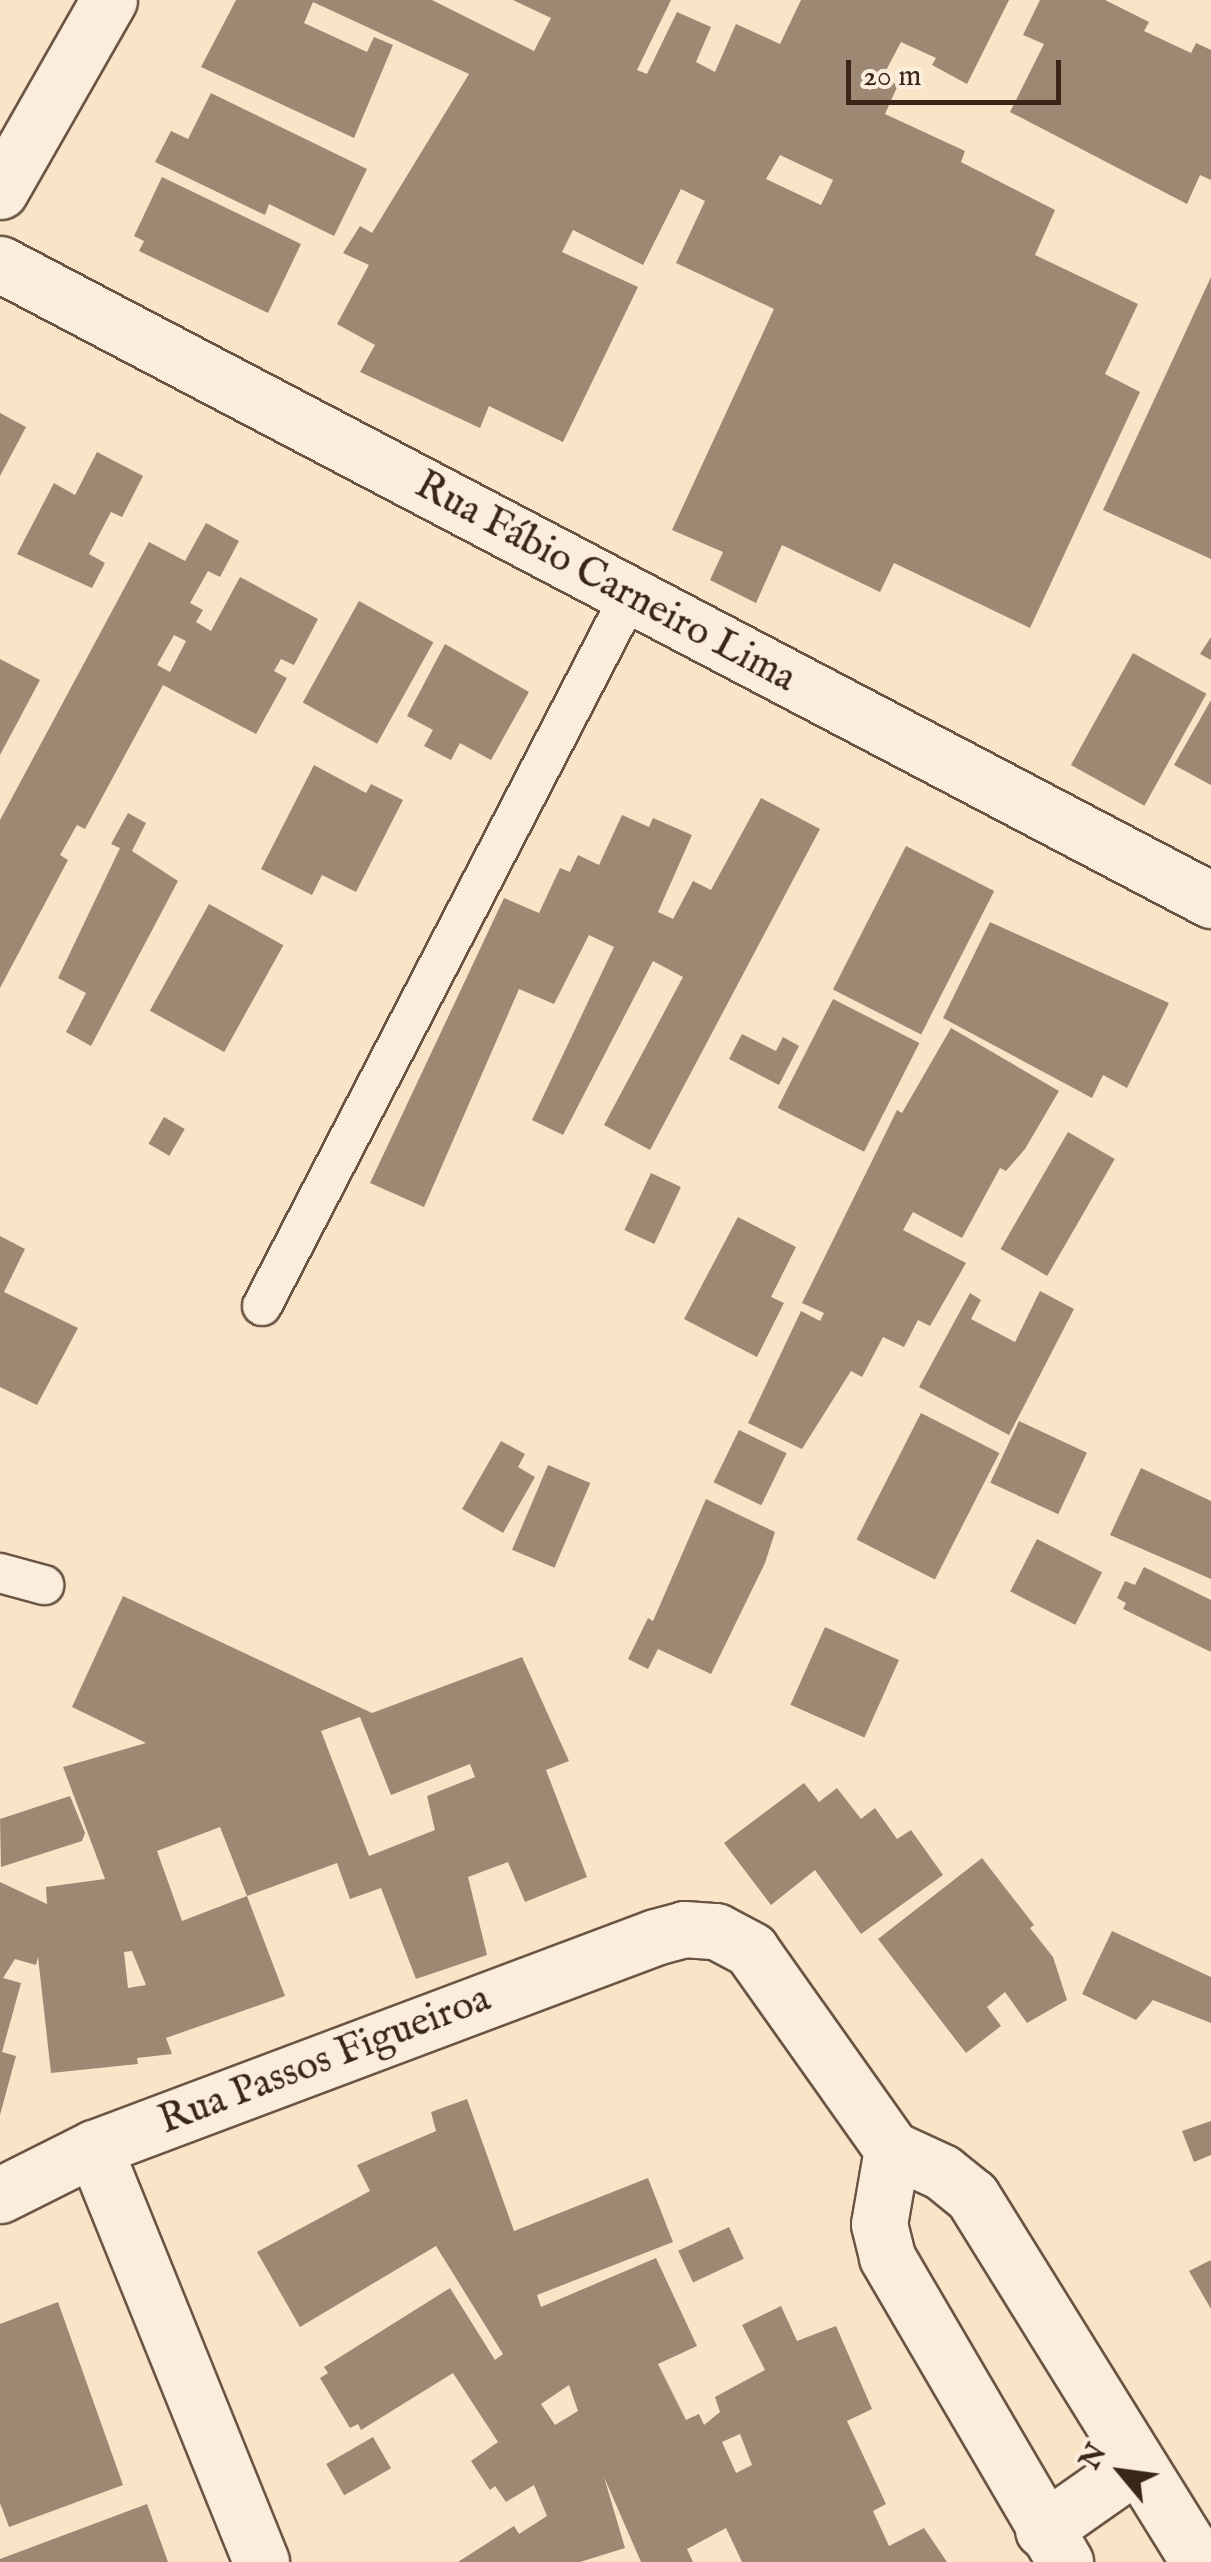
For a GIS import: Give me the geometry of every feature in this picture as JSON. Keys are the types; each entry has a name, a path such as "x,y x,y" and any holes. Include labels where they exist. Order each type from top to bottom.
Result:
{"street":[{"path":"0,190 108,0"},
{"name":"Rua Fábio Carneiro Lima","path":"0,264 1211,900"},
{"name":"Rua Passos Figueiroa","path":"0,2195 94,2148 684,1929 716,1931 751,1950 892,2149"},
{"path":"94,2148 262,2562"},
{"path":"1134,2466 1054,2546 887,2257 879,2224 892,2149 942,2172 972,2196 1134,2466 1199,2562"}],"lane":[{"path":"262,1306 630,597"},
{"path":"0,1572 44,1586"}],"building":[{"path":"236,0 432,0 534,51 551,18 513,0 671,0 637,70 647,74 677,12 711,27 696,62 715,72 736,24 780,44 801,0 1009,0 967,84 932,65 936,58 901,42 882,78 898,85 885,114 965,151 961,162 1055,210 1035,255 1138,304 1105,374 1140,392 1030,628 894,563 880,592 782,545 756,603 710,580 723,552 672,530 774,309 676,263 705,201 681,189 643,265 573,230 562,252 638,287 563,442 489,406 480,428 360,372 375,345 337,324 369,265 343,253 360,226 372,233 469,74 313,2 304,23 367,52 374,37 393,45 354,138 201,67","holes":["780,155 833,180 821,205 766,179"]},
{"path":"1040,0 1105,0 1149,22 1144,31 1191,53 1196,43 1211,50 1211,180 1200,175 1187,204 1010,112 1044,44 1023,35"},
{"path":"211,93 367,169 334,236 269,204 265,215 155,162 171,131 188,139"},
{"path":"162,177 301,244 268,313 139,251 144,241 134,236"},
{"path":"1211,277 1211,559 1103,510"},
{"path":"0,413 26,427 0,476"},
{"path":"97,452 143,476 122,517 111,512 89,554 105,563 92,588 17,554 54,483 75,495"},
{"path":"206,523 239,541 220,577 208,571 190,603 203,610 196,622 211,631 240,577 318,619 294,665 281,659 274,671 287,678 256,734 163,685 85,829 77,825 60,855 68,860 0,988 0,820 149,542 185,561","holes":["174,635 186,641 170,672 157,665"]},
{"path":"359,601 433,642 377,744 303,702"},
{"path":"1211,637 1211,660 1200,654"},
{"path":"445,644 529,692 491,760 460,743 451,760 424,746 433,730 407,716"},
{"path":"1133,653 1206,694 1144,806 1071,765"},
{"path":"0,659 40,680 0,755"},
{"path":"1211,700 1211,785 1174,765"},
{"path":"314,765 366,793 371,784 403,800 356,892 322,875 312,895 261,869"},
{"path":"761,798 820,829 650,1150 604,1125 683,977 653,961 563,1135 532,1120 614,947 589,935 554,1004 519,989 424,1207 370,1183 504,898 539,913 560,868 570,872 578,855 599,865 622,815 649,827 653,818 692,835 658,912 673,919 693,881 711,890"},
{"path":"128,813 146,823 132,851 178,881 91,1046 66,1032 86,993 58,978 120,848 111,844"},
{"path":"906,846 994,891 921,1034 833,989"},
{"path":"209,904 283,945 224,1052 150,1011"},
{"path":"990,922 1169,1003 1127,1088 1103,1075 1092,1098 943,1018"},
{"path":"833,999 919,1043 864,1152 778,1108"},
{"path":"951,1028 1059,1091 1025,1149 1006,1171 1000,1168 962,1238 913,1212 903,1230 966,1263 930,1326 918,1320 904,1347 883,1337 862,1377 851,1371 802,1449 748,1423 801,1311 820,1321 824,1313 802,1303 897,1110 902,1113"},
{"path":"742,1034 776,1051 783,1037 799,1046 779,1085 729,1059"},
{"path":"164,1117 185,1129 169,1156 149,1144"},
{"path":"1068,1132 1115,1159 1047,1276 1000,1249"},
{"path":"651,1173 681,1187 654,1244 624,1230"},
{"path":"738,1217 796,1247 771,1297 784,1303 757,1357 684,1319"},
{"path":"0,1236 25,1249 4,1292 78,1328 37,1405 0,1387"},
{"path":"1040,1291 1074,1309 1009,1435 919,1387 970,1293 981,1300 971,1319 1015,1342"},
{"path":"921,1413 999,1453 935,1579 857,1540"},
{"path":"1019,1421 1087,1453 1058,1514 990,1483"},
{"path":"739,1430 787,1453 761,1505 714,1482"},
{"path":"501,1441 525,1454 518,1467 535,1477 503,1533 462,1509"},
{"path":"548,1465 590,1483 554,1568 512,1550"},
{"path":"1141,1468 1211,1501 1211,1579 1110,1535"},
{"path":"706,1499 775,1532 765,1563 711,1674 658,1649 648,1669 628,1659 648,1618 653,1621"},
{"path":"1037,1539 1102,1572 1075,1625 1010,1592"},
{"path":"1144,1567 1211,1600 1211,1652 1123,1609 1126,1603 1117,1598 1125,1581 1135,1585"},
{"path":"123,1596 372,1713 522,1657 569,1761 546,1770 587,1877 525,1902 508,1862 468,1877 487,1955 416,1979 381,1888 350,1899 337,1863 247,1896 285,1996 166,2038 172,2054 137,2058 138,2064 51,2073 38,1957 36,1965 15,1959 3,1978 21,1983 2,2052 16,2056 0,2115 0,1882 47,1904 46,1887 105,1879 63,1767 146,1743 72,1707","holes":["360,1717 391,1795 470,1764 475,1777 427,1796 435,1830 369,1856 321,1731","220,1827 247,1896 182,1921 157,1851","132,1951 146,1985 128,1988 124,1952"]},
{"path":"825,1627 899,1660 864,1738 790,1705"},
{"path":"804,1783 819,1802 837,1788 861,1819 875,1808 897,1839 911,1830 943,1875 861,1934 815,1870 771,1905 724,1843"},
{"path":"70,1796 85,1833 82,1841 1,1867 0,1819"},
{"path":"982,1858 1034,1925 1030,1928 1053,1957 1067,2000 1027,2023 1005,1992 987,2007 1001,2026 966,2053 878,1939"},
{"path":"1112,1931 1211,1977 1211,2023 1153,2000 1136,2020 1082,1994"},
{"path":"467,2099 514,2231 648,2178 673,2242 537,2295 541,2307 656,2258 697,2346 658,2364 686,2420 699,2414 704,2425 720,2412 715,2397 765,2370 742,2325 781,2306 797,2341 836,2326 872,2409 847,2421 886,2504 873,2511 889,2546 924,2528 947,2562 742,2562 726,2528 687,2549 693,2562 641,2562 604,2477 625,2548 580,2562 458,2562 514,2526 519,2534 547,2516 534,2485 506,2502 495,2486 490,2490 471,2461 498,2442 453,2373 361,2430 358,2424 350,2428 320,2378 328,2373 324,2367 450,2288 495,2360 503,2354 436,2246 300,2327 257,2252 370,2191 357,2165 436,2131 431,2112","holes":["569,2385 578,2411 555,2425 541,2404","740,2434 752,2465 736,2473 722,2442"]},
{"path":"1211,2121 1211,2155 1194,2162 1182,2131"},
{"path":"729,2227 744,2259 693,2282 678,2251"},
{"path":"1211,2260 1211,2309 1189,2271"},
{"path":"58,2302 123,2485 9,2527 0,2503 0,2324"},
{"path":"373,2437 391,2468 344,2495 326,2464"},
{"path":"147,2504 168,2562 0,2562 0,2559"}]}
